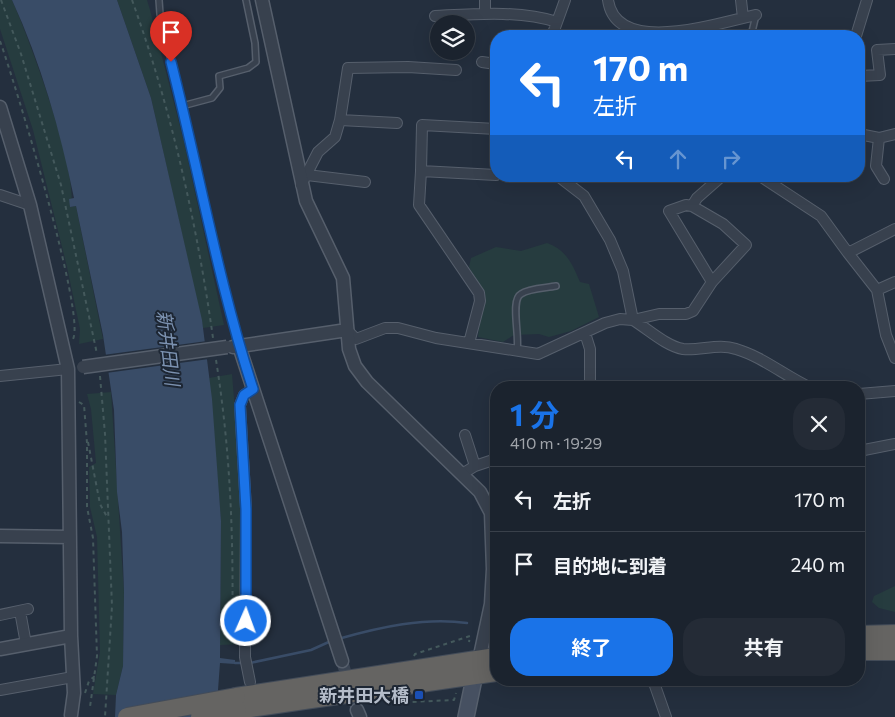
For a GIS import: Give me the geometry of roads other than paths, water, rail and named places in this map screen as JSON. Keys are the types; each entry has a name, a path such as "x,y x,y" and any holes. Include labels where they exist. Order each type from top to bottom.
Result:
{"highway":[{"path":"865,635 895,634"},
{"path":"865,651 895,651"},
{"path":"127,717 236,704 484,664"},
{"path":"200,717 236,704"}],"main road":[{"path":"466,717 484,664"}],"street":[{"path":"262,0 311,215 338,264 343,278 347,330 355,366 367,382 480,492 490,507"},
{"path":"485,0 485,13"},
{"path":"554,30 565,0"},
{"path":"608,0 611,12 621,25 636,30"},
{"path":"741,0 743,18"},
{"path":"858,30 867,0"},
{"path":"452,15 485,13 545,18 557,22"},
{"path":"688,30 756,15"},
{"path":"865,76 880,75 877,50 895,49"},
{"path":"482,62 490,63"},
{"path":"304,180 318,152 334,137 340,120 348,68 408,67 456,70"},
{"path":"0,106 30,204 68,369 71,636 74,693 71,715"},
{"path":"340,120 397,123"},
{"path":"469,343 480,301 479,293 419,205 422,125 490,129"},
{"path":"865,135 879,138 895,134"},
{"path":"879,138 876,166 884,179"},
{"path":"420,171 490,175"},
{"path":"304,180 365,182"},
{"path":"566,182 584,196 610,240 623,271 633,320 673,345 684,349 718,346 734,348 752,354 796,381"},
{"path":"692,206 697,198 715,182"},
{"path":"769,182 821,216 877,290 886,335 895,358"},
{"path":"0,194 30,204"},
{"path":"347,330 356,339 385,328 398,328 436,338 538,354 620,319 633,320 659,314 686,314 693,311 712,282 746,245 723,224 692,206 686,205 669,211 712,282"},
{"path":"848,253 895,229"},
{"path":"877,290 895,282"},
{"path":"0,376 68,369 347,330"},
{"path":"585,333 590,349 590,381"},
{"path":"233,346 253,389 342,662"},
{"path":"250,682 245,657 246,519 240,405 244,395 253,389"},
{"path":"865,394 895,391"},
{"path":"466,435 475,466"},
{"path":"865,450 895,444"},
{"path":"462,474 475,466 490,461"},
{"path":"0,536 70,537"},
{"path":"0,615 24,610 26,644"},
{"path":"484,664 490,619"},
{"path":"0,649 71,636"},
{"path":"0,690 73,677"},
{"path":"655,686 666,717"}],"lane":[{"path":"159,0 160,14 182,106 233,346"},
{"path":"182,106 212,98 220,88 219,76 248,68 256,62 255,43 246,0"},
{"path":"752,30 756,15"},
{"path":"517,351 519,331 514,305 516,299 521,293 556,286"}],"water":[{"name":"新井田川","path":"12,0 117,0 151,98 202,320 212,399 221,521 220,658 235,660 235,664 220,663 216,717 115,717 116,695 123,666 124,592 122,532 117,492 114,410 103,335 76,206 70,207 69,199 74,198 62,147 41,72"}],"waterway":[{"path":"338,639 402,624 435,621 467,623"},
{"path":"250,663 311,650 331,641"},
{"path":"235,663 244,663"}],"tunnel":[{"path":"342,661 357,710"}],"place":[{"name":"新井田大橋","path":"419,695"}]}
